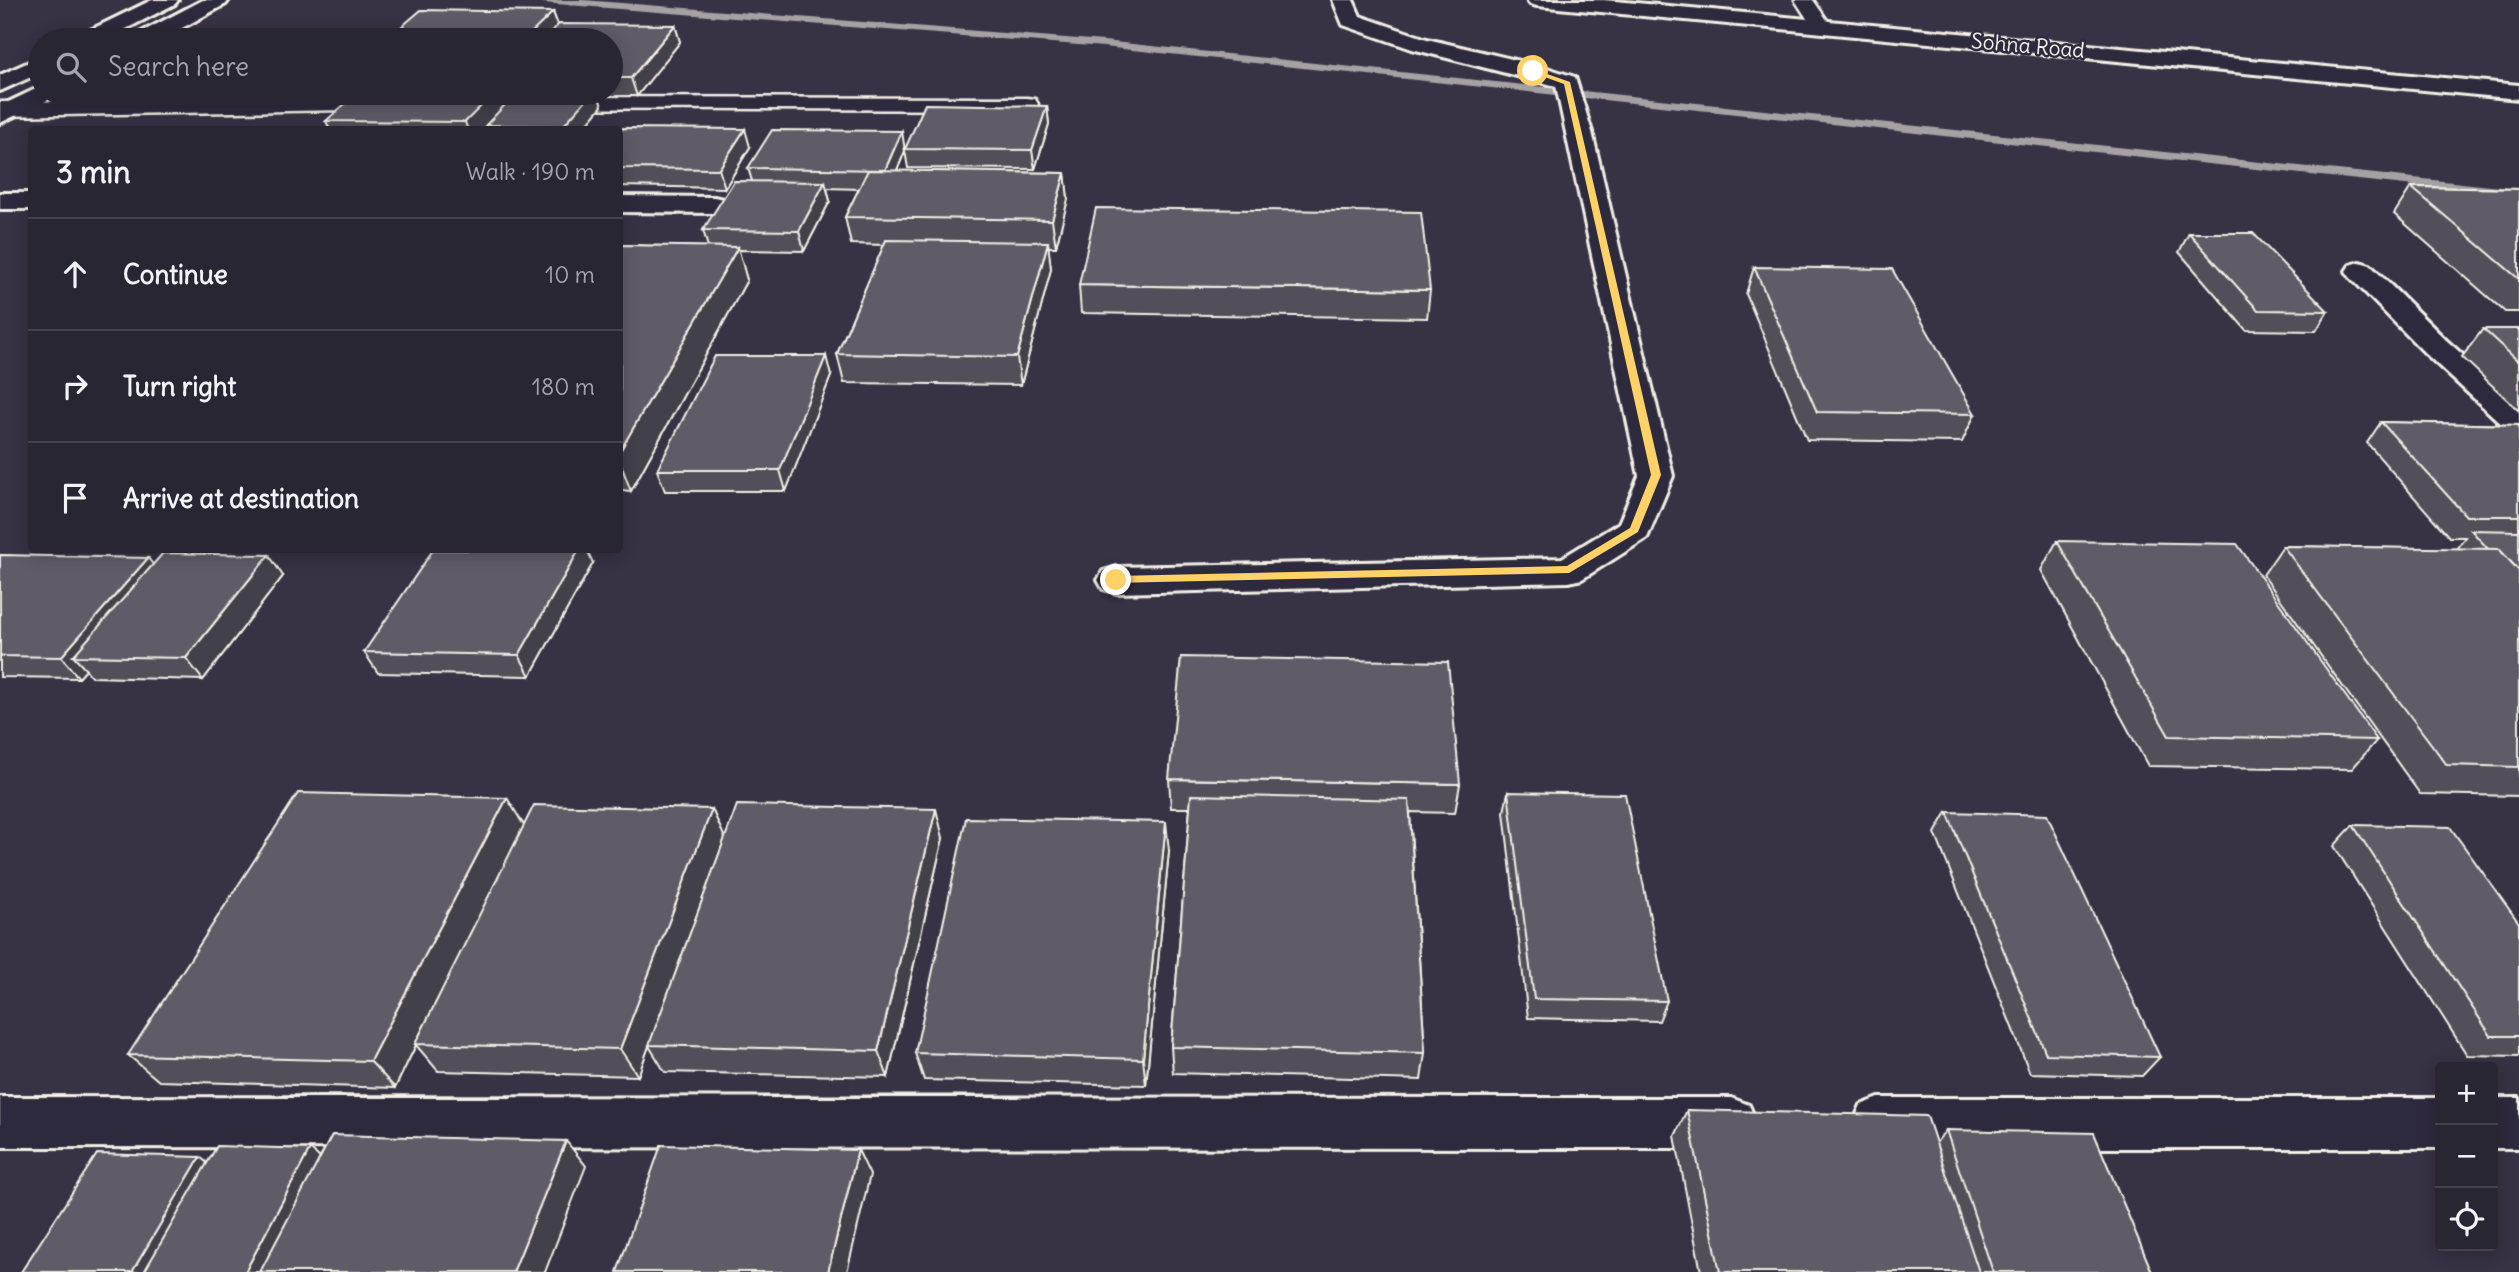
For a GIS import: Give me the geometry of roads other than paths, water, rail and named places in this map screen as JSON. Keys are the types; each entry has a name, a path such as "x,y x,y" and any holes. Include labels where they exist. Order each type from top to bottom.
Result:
{"street":[{"path":"112,28 168,0"},
{"path":"166,28 219,0"},
{"path":"1116,580 1569,570 1634,530 1656,475 1567,82 1533,71 1420,44 1351,20 1343,0"},
{"name":"Sohna Road","path":"1537,0 2519,92"},
{"path":"0,84 28,70"},
{"path":"5,111 28,100"},
{"path":"0,201 28,201"},
{"path":"623,204 714,205"},
{"path":"2360,271 2435,346 2519,422"},
{"path":"2435,346 2477,346"},
{"path":"0,1122 1771,1123"},
{"path":"1827,1123 2435,1123"},
{"path":"2498,1123 2519,1123"}],"lane":[{"path":"1804,0 1822,27"},
{"path":"623,104 1027,104"},
{"path":"5,111 367,105"}],"waterway":[{"path":"543,0 1104,44 2519,193"}]}
